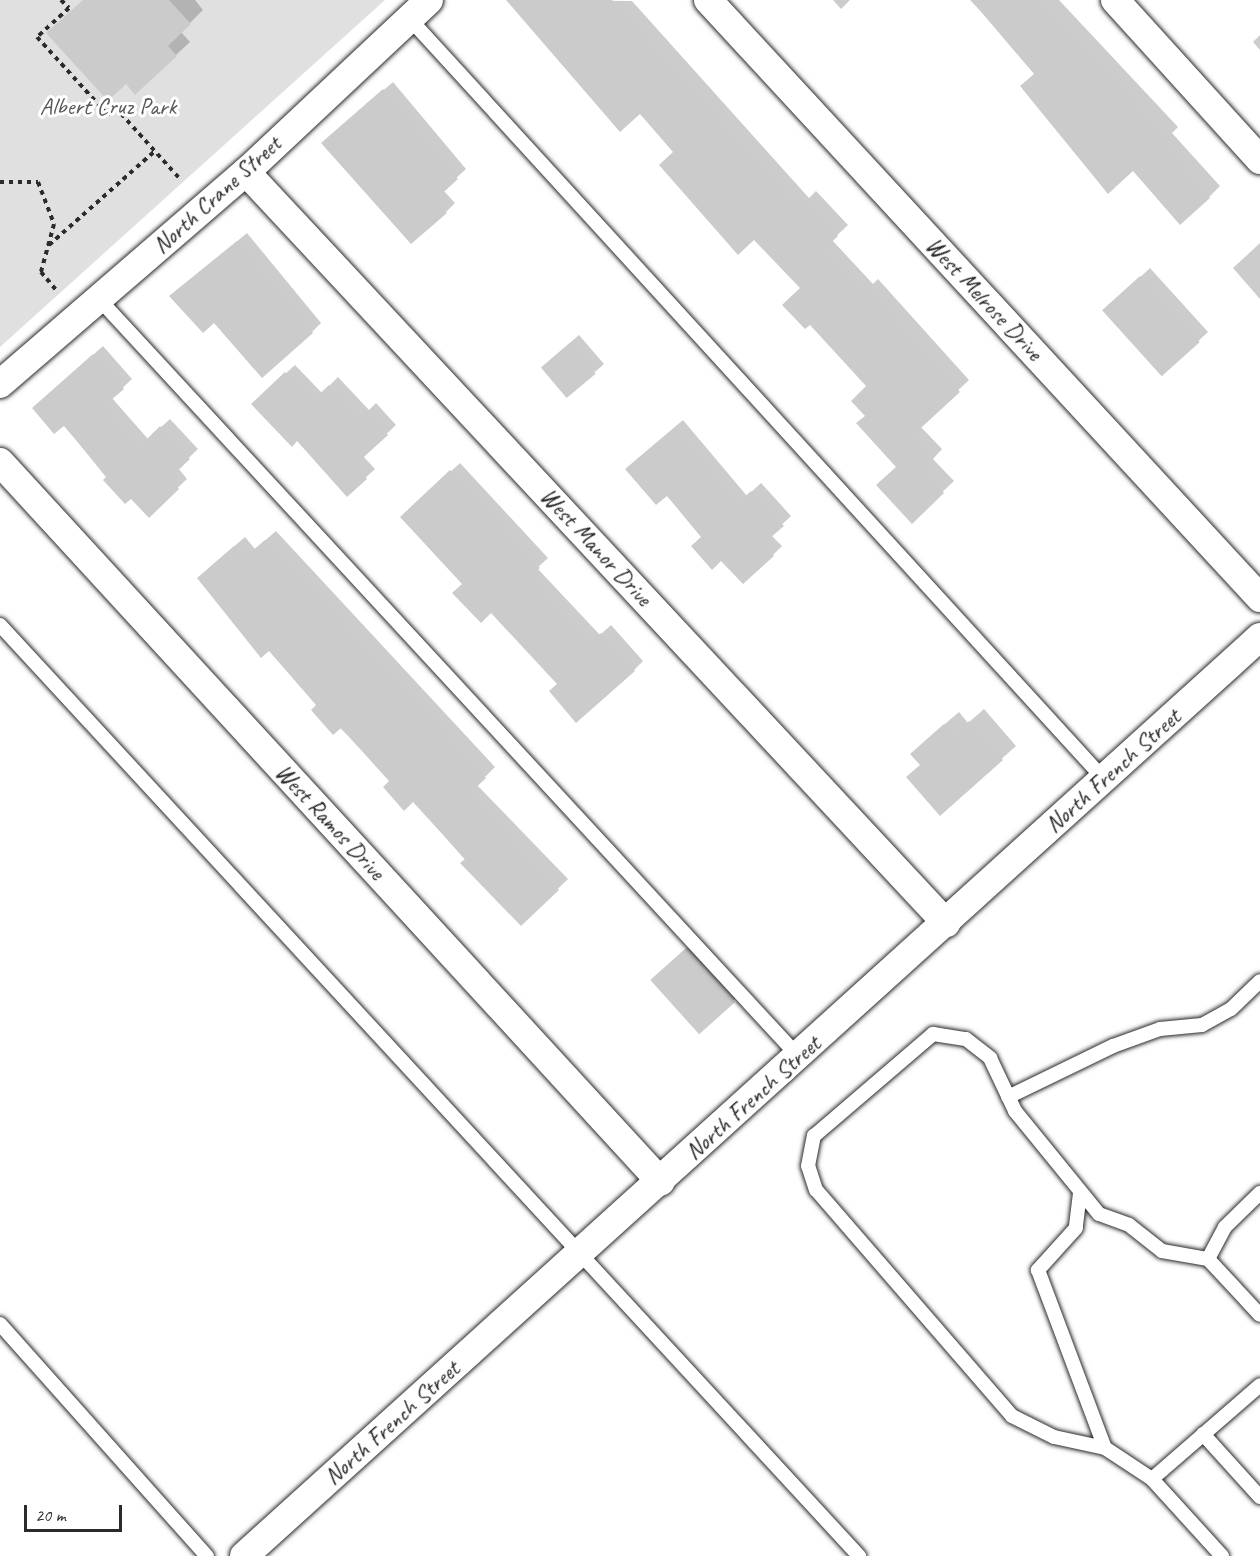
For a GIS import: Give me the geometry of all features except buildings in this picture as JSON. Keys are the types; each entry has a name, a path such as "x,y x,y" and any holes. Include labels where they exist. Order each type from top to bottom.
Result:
{"street":[{"name":"West Melrose Drive","path":"708,0 1260,598"},
{"path":"1115,0 1260,160"},
{"name":"North Crane Street","path":"0,384 246,172 419,9"},
{"name":"West Manor Drive","path":"246,172 946,922"},
{"name":"West Ramos Drive","path":"0,462 661,1182"},
{"name":"North French Street","path":"244,1556 661,1182 1260,637"}],"lane":[{"path":"419,9 1104,778"},
{"path":"99,299 798,1056"},
{"path":"0,625 859,1556"},
{"path":"1008,1097 1113,1046 1160,1029 1202,1025 1231,1009 1260,981"},
{"path":"1222,1556 1152,1479 1106,1448 1054,1437 1012,1416 816,1190 808,1166 814,1136 933,1034 966,1039 990,1058 1008,1097 1080,1193 1099,1214 1129,1225 1162,1251 1208,1259 1260,1315"},
{"path":"1080,1193 1076,1228 1038,1270 1106,1448"},
{"path":"1208,1259 1226,1227 1260,1193"},
{"path":"0,1324 207,1556"},
{"path":"1152,1479 1260,1385"},
{"path":"1203,1434 1260,1497"}],"path":[{"path":"61,0 69,8 37,37 108,115 115,107 180,179"},
{"path":"48,246 155,151"},
{"path":"0,182 38,183 54,224 41,272 56,290"}],"green space":[{"name":"Albert Cruz Park","path":"0,0 385,0 0,347"}]}
